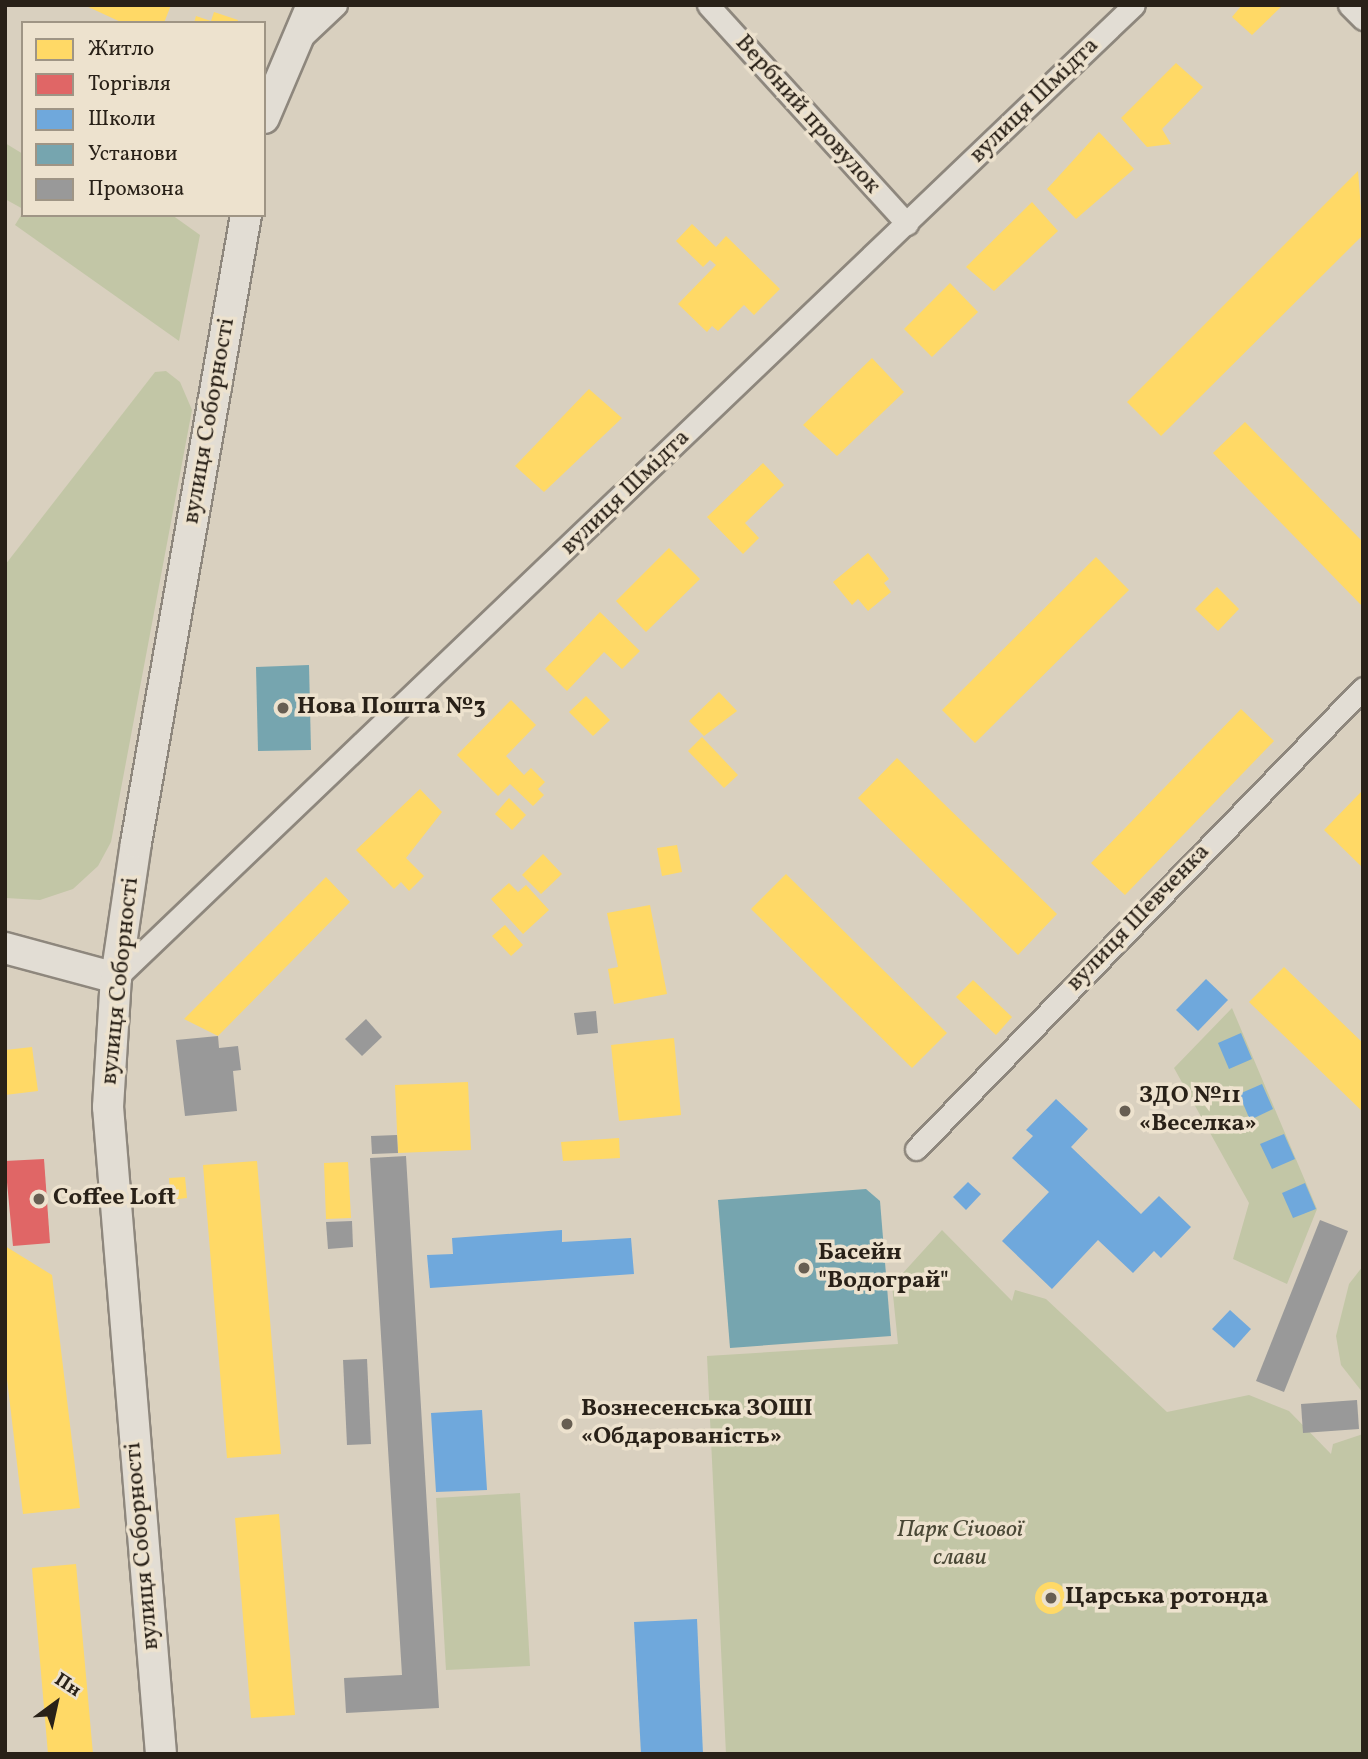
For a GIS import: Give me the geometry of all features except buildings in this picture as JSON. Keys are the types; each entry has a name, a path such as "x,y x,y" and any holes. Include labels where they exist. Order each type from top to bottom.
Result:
{"main road":[{"path":"266,113 312,5"},
{"name":"вулиця Соборності","path":"161,1754 109,1141 116,978 246,217"},
{"path":"5,948 116,978"}],"street":[{"path":"293,45 335,5"},
{"name":"Вербний провулок","path":"708,5 907,225"},
{"name":"вулиця Шмідта","path":"116,978 907,225 1134,5"},
{"path":"1349,5 1363,19"},
{"name":"вулиця Шевченка","path":"916,1149 1363,688"}],"green space":[{"path":"5,143 21,153 21,208 5,199"},
{"path":"21,215 175,217 200,235 179,341 15,225"},
{"path":"166,371 180,382 192,410 111,842 98,866 73,889 40,900 6,898 5,565 155,372"},
{"path":"1232,1008 1317,1209 1287,1284 1233,1259 1249,1203 1174,1068"},
{"name":"Парк Січової слави","path":"942,1230 1012,1301 1015,1290 1046,1299 1167,1412 1249,1395 1289,1411 1331,1454 1333,1444 1363,1434 1363,1754 726,1754 707,1356 898,1344 892,1285"},
{"path":"1363,1266 1363,1393 1341,1365 1336,1336 1349,1284"},
{"path":"520,1493 530,1666 446,1670 436,1498"}],"place":[{"name":"Нова Пошта №3","path":"283,708"},
{"name":"ЗДО №11 «Веселка»","path":"1125,1111"},
{"name":"Coffee Loft","path":"39,1199"},
{"name":"Басейн \"Водограй\"","path":"804,1268"},
{"name":"Вознесенська ЗОШІ «Обдарованість»","path":"567,1424"},
{"name":"Царська ротонда","path":"1051,1598"}]}
